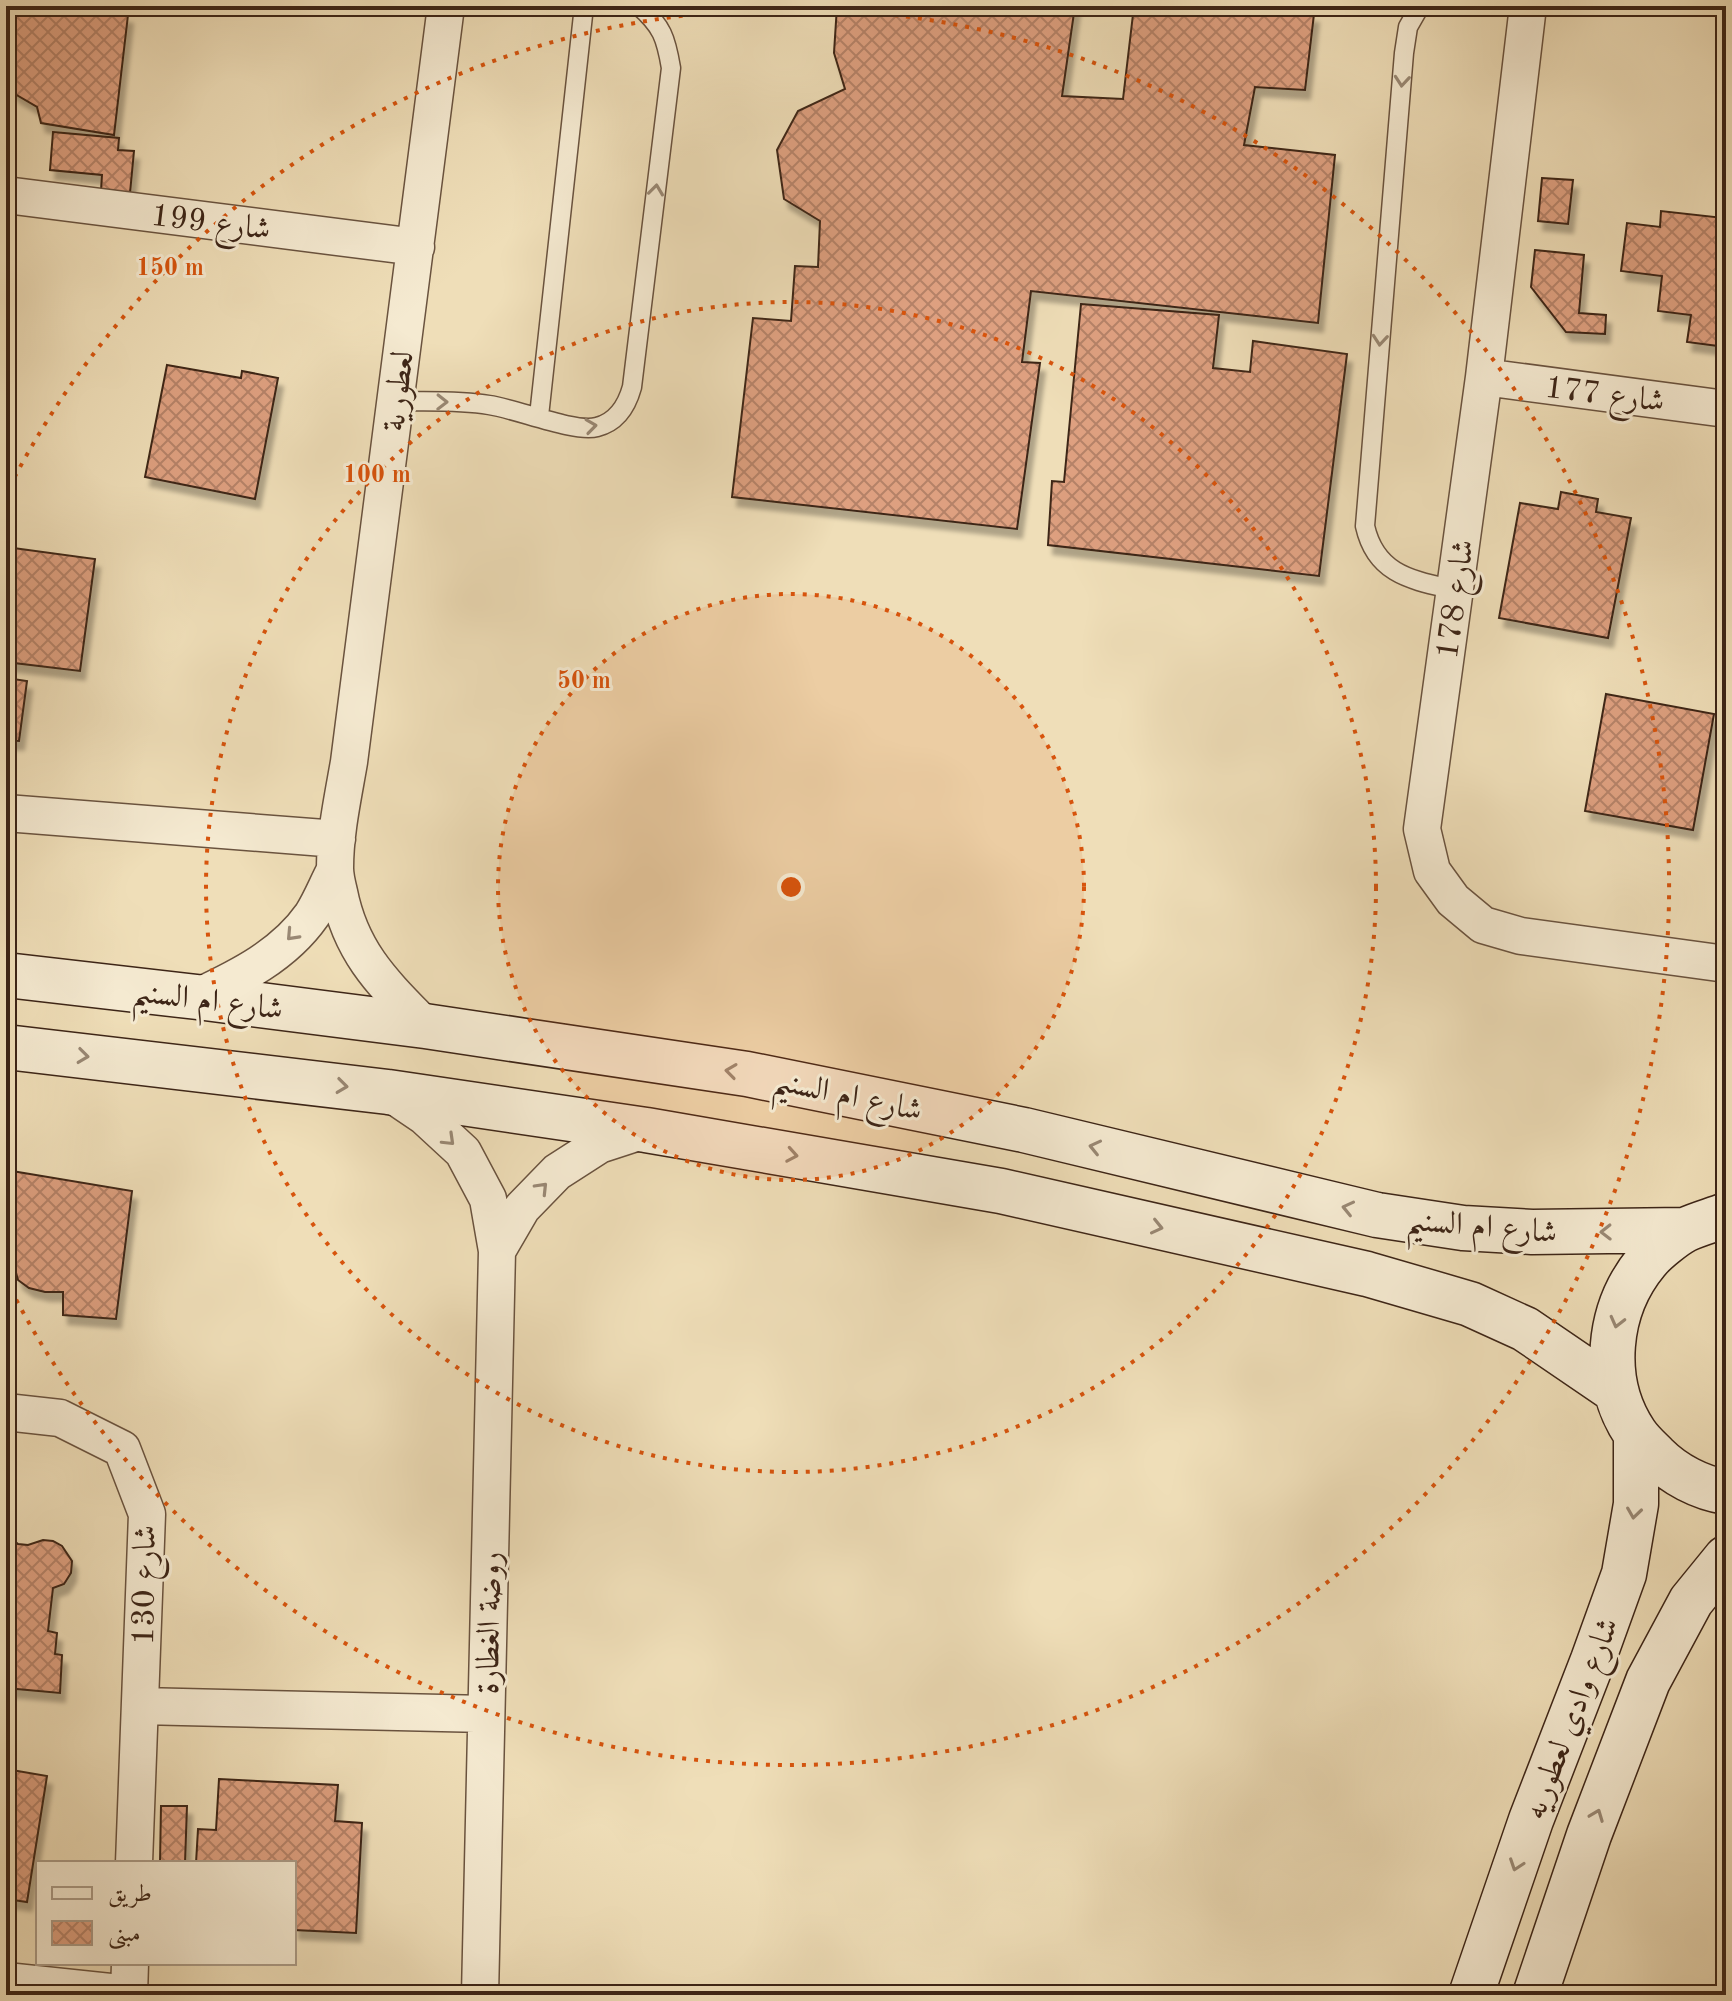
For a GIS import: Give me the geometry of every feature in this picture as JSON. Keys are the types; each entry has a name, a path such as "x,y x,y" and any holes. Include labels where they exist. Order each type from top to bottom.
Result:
{"main road":[{"name":"شارع ام السنيم","path":"6,975 425,1026 762,1077 1024,1130 1377,1215 1463,1228 1532,1232 1684,1230"},
{"name":"شارع ام السنيم","path":"6,1047 388,1092 646,1130 1001,1191 1367,1274 1470,1304 1525,1329 1616,1391"},
{"path":"1726,1215 1684,1230 1648,1260 1622,1299 1611,1345 1616,1391 1636,1436 1668,1468 1709,1489 1726,1492"},
{"name":"شارع وادي لعطوريه","path":"1471,1995 1531,1820 1624,1574 1636,1504 1636,1436"},
{"name":"شارع وادي لعطوريه","path":"1535,1995 1589,1835 1648,1681 1691,1601 1726,1558"}],"street":[{"name":"لعطورية","path":"197,997 237,978 278,951 312,915 336,854 446,6"},
{"name":"شارع 178","path":"1528,6 1484,377 1422,829 1432,871 1453,900 1483,925 1521,936 1726,964"},
{"name":"شارع 199","path":"6,195 416,247"},
{"name":"شارع 177","path":"1484,377 1726,409"},
{"path":"6,813 336,854"},
{"name":"لعطورية","path":"336,854 344,916 364,958 425,1026"},
{"name":"روضة الغطارة","path":"388,1092 424,1116 463,1152 488,1199 497,1251 480,1995"},
{"name":"روضة الغطارة","path":"497,1251 522,1208 557,1172 599,1145 646,1130"},
{"name":"شارع 130","path":"6,1412 60,1418 122,1449 147,1514 134,1861"},
{"path":"140,1706 486,1714"},
{"path":"6,1981 129,1995 130,1965"}],"lane":[{"path":"539,416 584,6"},
{"path":"396,401 489,405 582,429 600,427 615,418 627,404 632,387 671,68 659,13 639,6"},
{"path":"1420,6 1408,27 1404,53 1365,526 1369,543 1392,570 1421,583 1455,590"}],"building":[{"path":"6,6 50,6 128,15 114,135 41,123 37,107 15,94 6,82"},
{"path":"837,6 1075,6 1062,96 1123,99 1134,6 1250,6 1314,14 1305,90 1255,87 1244,145 1335,155 1318,323 1031,291 1022,362 1040,363 1017,529 732,497 753,318 791,321 795,266 818,267 820,221 784,199 777,150 798,111 845,89 834,53"},
{"path":"53,132 119,138 118,150 134,151 130,193 101,190 102,175 50,170"},
{"path":"1542,178 1573,180 1568,224 1538,221"},
{"path":"1724,209 1726,347 1687,342 1691,315 1658,311 1662,276 1621,271 1627,223 1660,227 1661,211 1723,218"},
{"path":"1535,250 1584,255 1579,313 1606,315 1605,334 1566,332 1531,287"},
{"path":"1081,304 1219,315 1213,368 1250,372 1253,341 1347,354 1319,576 1048,545 1052,481 1064,482"},
{"path":"167,365 241,378 242,371 278,378 255,499 145,477"},
{"path":"1561,492 1598,499 1596,512 1631,518 1608,638 1499,618 1520,503 1558,509"},
{"path":"6,547 95,559 80,671 6,662"},
{"path":"6,678 27,681 19,741 6,740"},
{"path":"1606,694 1714,714 1693,830 1585,811"},
{"path":"6,1170 132,1191 116,1319 63,1315 63,1292 29,1288 18,1280 12,1258 15,1233 6,1232"},
{"path":"6,1534 18,1544 53,1541 62,1546 72,1561 71,1573 64,1584 53,1588 48,1631 57,1633 55,1654 62,1655 60,1693 6,1688"},
{"path":"6,1769 47,1776 27,1902 6,1899"},
{"path":"219,1779 338,1785 335,1821 362,1823 356,1933 296,1930 296,1861 196,1861 198,1829 216,1830"},
{"path":"161,1806 187,1806 185,1861 160,1861"}]}
